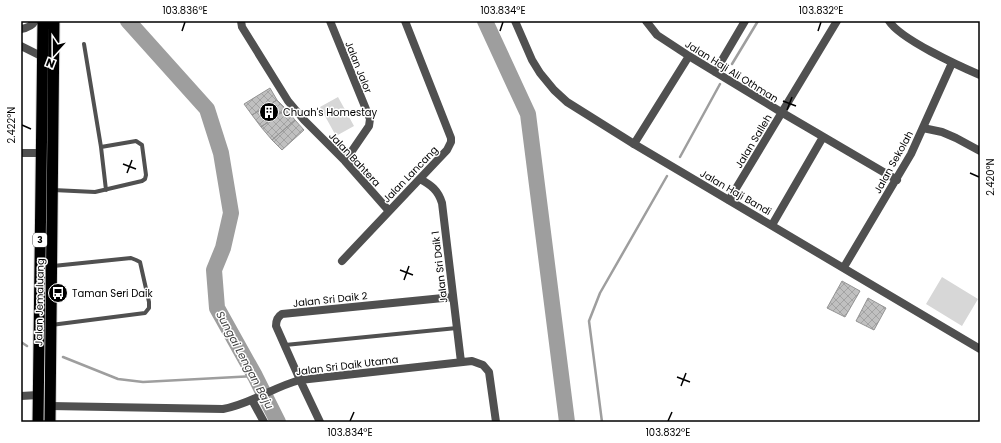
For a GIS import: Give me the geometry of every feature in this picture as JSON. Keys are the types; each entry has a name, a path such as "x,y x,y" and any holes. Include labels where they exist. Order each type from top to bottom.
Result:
{"highway":[{"name":"3","path":"43,21 43,58"},
{"name":"3","path":"53,62 54,21"},
{"name":"Jalan Jemaluang","path":"38,422 40,153 43,58"},
{"name":"Jalan Jemaluang","path":"50,422 53,62"}],"street":[{"path":"21,29 25,29 35,21"},
{"name":"Jalan Bahtera","path":"241,21 242,27 288,101 389,211"},
{"name":"Jalan Jalor","path":"330,21 370,119 367,129 345,162"},
{"name":"Jalan Lancang","path":"342,261 447,150 451,142 451,138 404,21"},
{"name":"Jalan Haji Bandi","path":"515,21 532,60 540,73 554,90 567,102 634,144 844,267 980,349"},
{"name":"Jalan Haji Ali Othman","path":"646,21 656,35 689,56 897,180"},
{"path":"715,72 745,21"},
{"name":"Jalan Salleh","path":"729,200 837,21"},
{"path":"889,21 900,33 952,63 980,75"},
{"path":"21,46 53,62"},
{"path":"634,144 689,56"},
{"name":"Jalan Sekolah","path":"844,267 897,180 911,154 952,63"},
{"path":"923,128 942,132 980,151"},
{"path":"772,225 823,137"},
{"path":"21,153 40,153"},
{"name":"Jalan Sri Daik 1","path":"420,179 435,189 440,195 442,203 461,362"},
{"name":"Jalan Sri Daik 2","path":"320,422 276,326 276,320 279,316 282,314 453,297"},
{"name":"Jalan Sri Daik Utama","path":"50,406 212,409 235,407 279,387 300,380 472,361 487,368 491,380 496,422"},
{"path":"21,396 38,395"},
{"path":"255,398 264,422"}],"lane":[{"path":"84,44 101,147 106,190"},
{"path":"52,190 84,192 106,190 145,179 146,174 142,145 139,142 136,141 101,147"},
{"path":"51,266 131,258 136,260 140,262 149,308 145,313 51,325"},
{"path":"285,345 457,328"}],"shaded area":[{"path":"338,97 354,126 336,136 320,107"},
{"path":"942,277 978,299 962,326 926,304"}],"building":[{"path":"270,88 277,100 252,115 244,104"},
{"name":"Chuah's Homestay","path":"277,100 286,109 261,127 252,115"},
{"path":"286,109 295,120 272,140 261,127"},
{"path":"295,120 304,130 282,150 272,140"},
{"path":"842,281 860,291 845,317 827,308"},
{"path":"868,298 886,308 874,330 856,321"}],"waterway":[{"name":"Sungai Lengan Baju","path":"128,21 207,109 221,153 231,213 223,248 214,270 217,308 255,376 278,422"},
{"path":"485,21 528,114 567,422"},
{"path":"732,64 758,21"},
{"path":"680,157 720,84"},
{"path":"602,422 589,321 600,293 667,176"},
{"path":"21,342 27,346"},
{"path":"63,357 118,379 143,382 255,376"}],"place":[{"name":"Chuah's Homestay","path":"269,112"},
{"name":"Taman Seri Daik","path":"58,293"}]}
